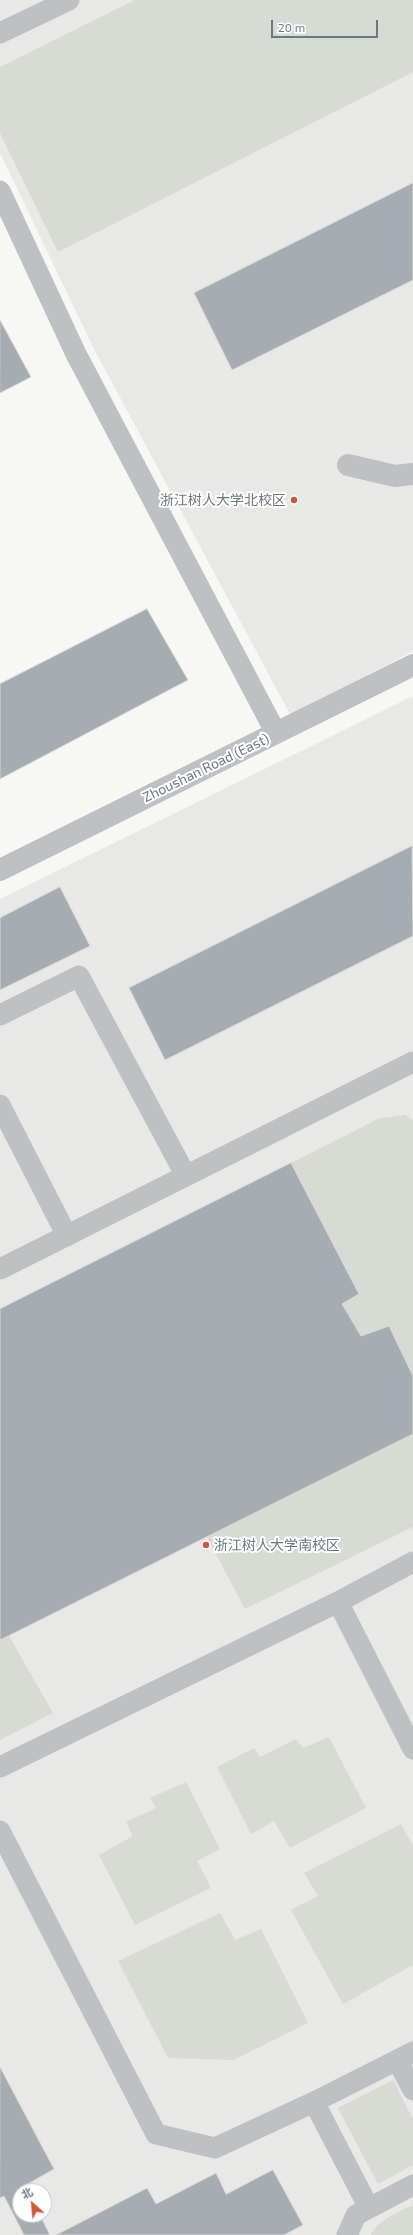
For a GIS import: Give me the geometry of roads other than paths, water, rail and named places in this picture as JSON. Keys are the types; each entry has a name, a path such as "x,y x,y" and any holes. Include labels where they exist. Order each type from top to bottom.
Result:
{"street":[{"path":"348,464 395,476 413,474"},
{"name":"Zhoushan Road (East)","path":"0,870 413,665"}],"lane":[{"path":"0,33 69,0"},
{"path":"2,198 76,354 276,733"},
{"path":"0,1015 78,976 186,1176"},
{"path":"0,1269 413,1062"},
{"path":"0,1105 67,1236"},
{"path":"0,1767 338,1602 413,1562"},
{"path":"338,1602 413,1749"},
{"path":"0,1831 156,2134 215,2148 314,2102 405,2056 413,2090"},
{"path":"314,2102 369,2208"},
{"path":"347,2235 356,2215 413,2185"}],"place":[{"name":"浙江树人大学北校区","path":"294,500"},
{"name":"浙江树人大学南校区","path":"206,1545"}]}
